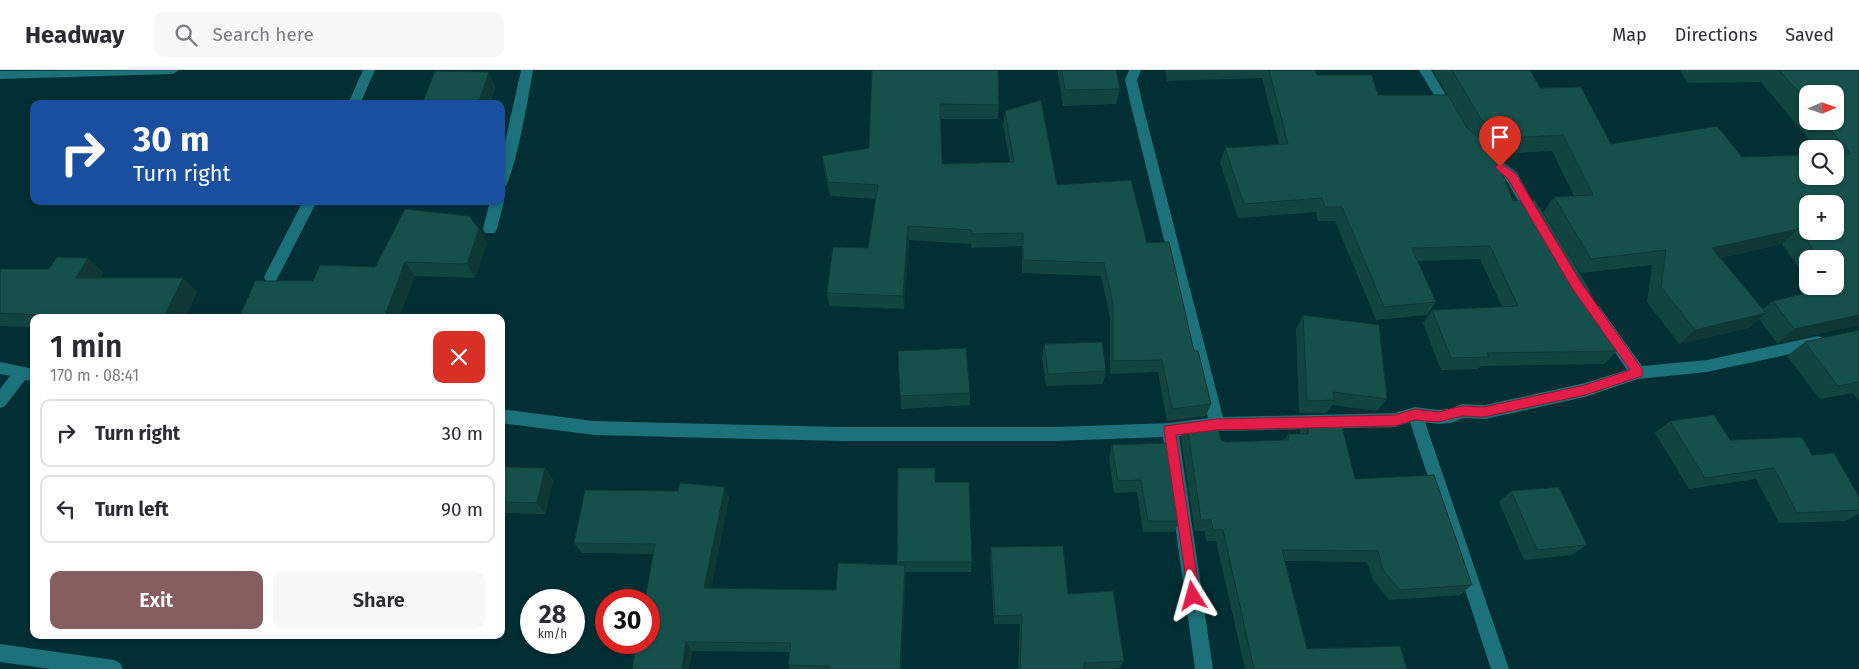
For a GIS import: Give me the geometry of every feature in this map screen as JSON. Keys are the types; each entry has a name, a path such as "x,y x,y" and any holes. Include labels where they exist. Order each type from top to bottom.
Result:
{"street":[{"path":"0,75 173,70"},
{"path":"356,100 369,70"},
{"path":"505,171 527,70"},
{"path":"1135,70 1131,80 1136,106 1217,424"},
{"path":"1425,70 1456,124"},
{"path":"1473,145 1512,177 1540,226"},
{"path":"271,278 308,205"},
{"path":"490,228 496,205"},
{"path":"1587,301 1638,373"},
{"path":"505,417 594,428 841,434 1055,434 1170,430 1217,424 1395,420 1415,414 1438,417 1451,416 1462,411 1484,412 1585,390 1638,373 1707,366 1831,339"},
{"path":"0,368 27,374"},
{"path":"0,401 27,374"},
{"path":"1415,414 1500,669"},
{"path":"1170,430 1204,669"},
{"path":"0,653 114,669"}],"building":[{"path":"872,70 998,70 999,105 940,104 942,164 1014,162 1005,111 1041,100 1057,185 1131,180 1147,243 1169,242 1194,351 1198,351 1211,404 1172,409 1162,360 1113,361 1113,304 1104,263 1023,260 1023,233 972,234 971,230 908,226 903,296 827,293 833,247 868,248 878,185 828,182 822,156 869,148"},
{"path":"1062,70 1116,70 1120,89 1065,90"},
{"path":"1269,70 1315,70 1317,75 1372,75 1378,95 1448,95 1467,128 1494,150 1513,201 1535,200 1587,285 1617,351 1487,353 1489,357 1451,358 1432,310 1518,306 1490,246 1412,248 1436,302 1384,307 1342,207 1325,207 1322,198 1244,204 1225,148 1288,144"},
{"path":"1452,70 1530,70 1540,88 1581,87 1611,144 1717,126 1742,157 1799,155 1799,185 1844,185 1844,154 1851,154 1844,146 1844,140 1839,140 1831,130 1844,130 1844,85 1799,85 1799,93 1779,70 1859,70 1859,315 1794,329 1773,301 1799,295 1844,295 1844,250 1813,250 1806,240 1844,240 1844,195 1799,195 1799,230 1798,229 1712,248 1766,313 1695,330 1661,287 1666,250 1591,259 1554,197 1593,195 1563,135 1506,138 1481,119"},
{"path":"435,71 489,72 479,100 424,100"},
{"path":"405,209 469,216 479,229 467,264 405,262 386,314 241,314 255,281 313,281 320,265 375,267"},
{"path":"57,257 88,258 76,278 183,278 165,314 0,313 0,269 49,269"},
{"path":"1303,315 1379,325 1387,399 1333,392 1335,400 1307,401"},
{"path":"1859,330 1859,382 1838,386 1805,342"},
{"path":"1102,342 1106,371 1048,374 1044,344"},
{"path":"966,348 970,393 900,396 898,351"},
{"path":"1714,415 1730,440 1802,437 1812,455 1834,453 1859,497 1859,510 1797,513 1774,468 1705,478 1670,421"},
{"path":"1308,418 1340,418 1355,479 1434,475 1472,585 1400,590 1383,570 1378,551 1282,550 1307,649 1400,646 1407,669 1254,669 1223,530 1213,530 1211,520 1201,520 1187,425 1217,421 1221,440 1226,442 1289,440 1288,434 1308,434"},
{"path":"1169,443 1180,521 1148,521 1141,480 1118,481 1112,445"},
{"path":"505,467 545,468 537,503 505,502"},
{"path":"898,468 935,468 935,482 969,482 972,562 897,562"},
{"path":"680,483 725,487 704,588 836,590 838,563 905,565 900,669 829,669 829,666 788,665 791,643 686,642 682,669 632,669 635,654 660,654 660,589 647,589 655,544 574,543 585,490 678,491"},
{"path":"1559,487 1587,545 1537,550 1511,491"},
{"path":"1063,546 1068,594 1113,591 1124,661 1084,663 1084,669 1020,669 1022,615 995,616 991,547"}],"route":[{"path":"1193,596 1170,430 1217,424 1395,420 1415,414 1438,417 1451,416 1462,411 1484,412 1585,390 1638,373 1576,284 1525,202 1512,177 1500,167"}]}
